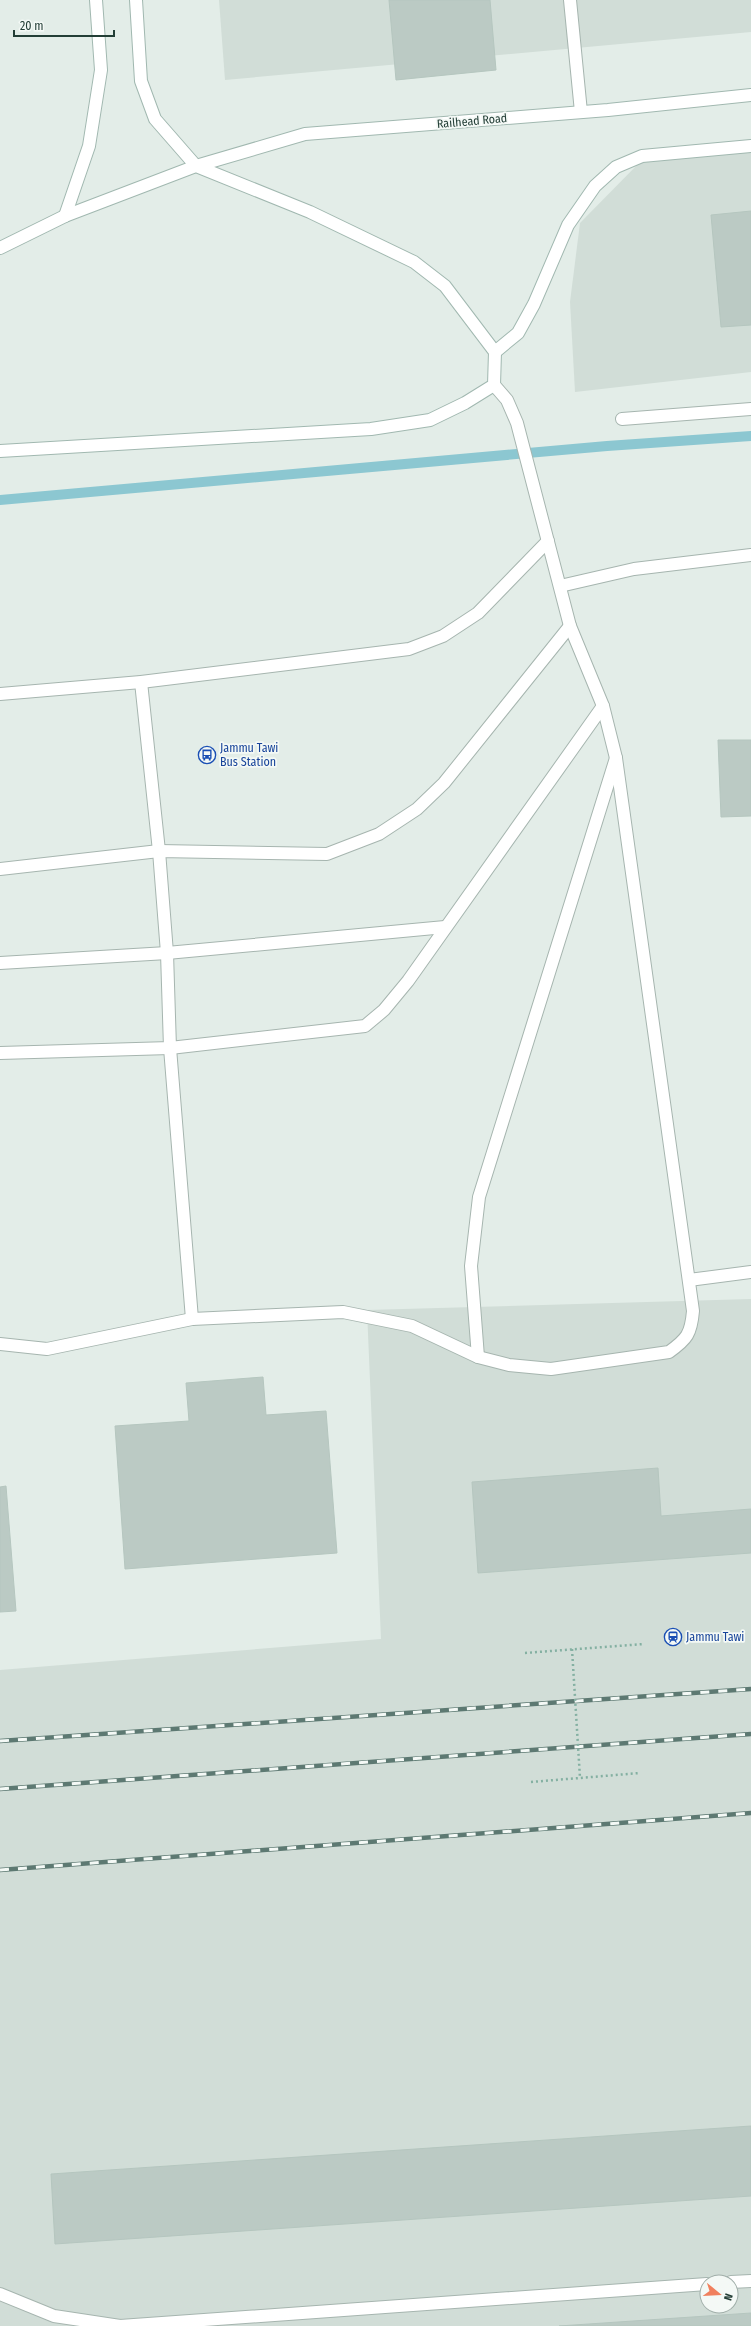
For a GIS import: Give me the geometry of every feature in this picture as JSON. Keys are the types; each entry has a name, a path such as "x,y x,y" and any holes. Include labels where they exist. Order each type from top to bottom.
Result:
{"main road":[{"path":"66,216 89,146 101,70 96,0"},
{"path":"0,1344 47,1349 192,1319 343,1312 412,1326 478,1358 509,1365 551,1369 669,1352 682,1343 691,1331 693,1311 689,1280 616,758 603,706 570,626 517,423 507,400 494,385 495,352 445,286 414,262 310,212 196,166 155,119 141,81 136,0"},
{"path":"570,0 581,112"},
{"name":"Railhead Road","path":"0,248 66,216 196,166 305,134 581,112 751,95"},
{"path":"495,352 518,333 534,304 568,225 595,186 616,167 642,156 751,146"},
{"path":"0,452 371,429 430,420 465,403 494,385"},
{"path":"622,419 751,409"},
{"path":"0,694 141,682 409,649 443,636 478,613 548,541"},
{"path":"560,586 634,569 751,555"},
{"path":"0,869 159,851 327,854 379,834 417,809 444,783 570,626"},
{"path":"141,682 159,851 167,953 170,1048 192,1319"},
{"path":"0,1053 170,1048 365,1026 384,1010 603,706"},
{"path":"478,1358 471,1266 479,1197 616,758"},
{"path":"0,963 167,953 445,927"},
{"path":"689,1280 751,1272"},
{"path":"739,2282 751,2281"},
{"path":"0,2294 54,2316 120,2326 699,2285"}],"path":[{"path":"525,1653 644,1644"},
{"path":"572,1649 580,1778"},
{"path":"531,1782 640,1773"}],"shaded area":[{"path":"219,0 751,0 751,32 225,80"},
{"path":"751,144 751,372 575,392 570,302 580,223 644,158"},
{"path":"751,1299 751,2326 0,2326 0,1670 381,1639 367,1310"}],"building":[{"path":"389,0 490,0 496,70 396,80"},
{"path":"751,211 751,325 721,327 711,215"},
{"path":"718,740 751,740 751,816 721,817"},
{"path":"263,1377 266,1415 326,1411 337,1553 125,1569 115,1426 189,1421 186,1383"},
{"path":"658,1468 661,1516 751,1509 751,1553 478,1573 472,1482"},
{"path":"6,1486 16,1611 0,1612 0,1487"},
{"path":"751,2126 751,2196 55,2244 51,2174"},
{"path":"751,2313 751,2326 559,2326 739,2314"}],"waterway":[{"path":"0,500 607,446 751,436"}],"railway":[{"path":"0,1741 751,1689"},
{"path":"0,1789 751,1734"},
{"path":"0,1870 751,1813"}],"place":[{"name":"Jammu Tawi Bus Station","path":"207,755"},
{"name":"Jammu Tawi","path":"673,1637"}]}
